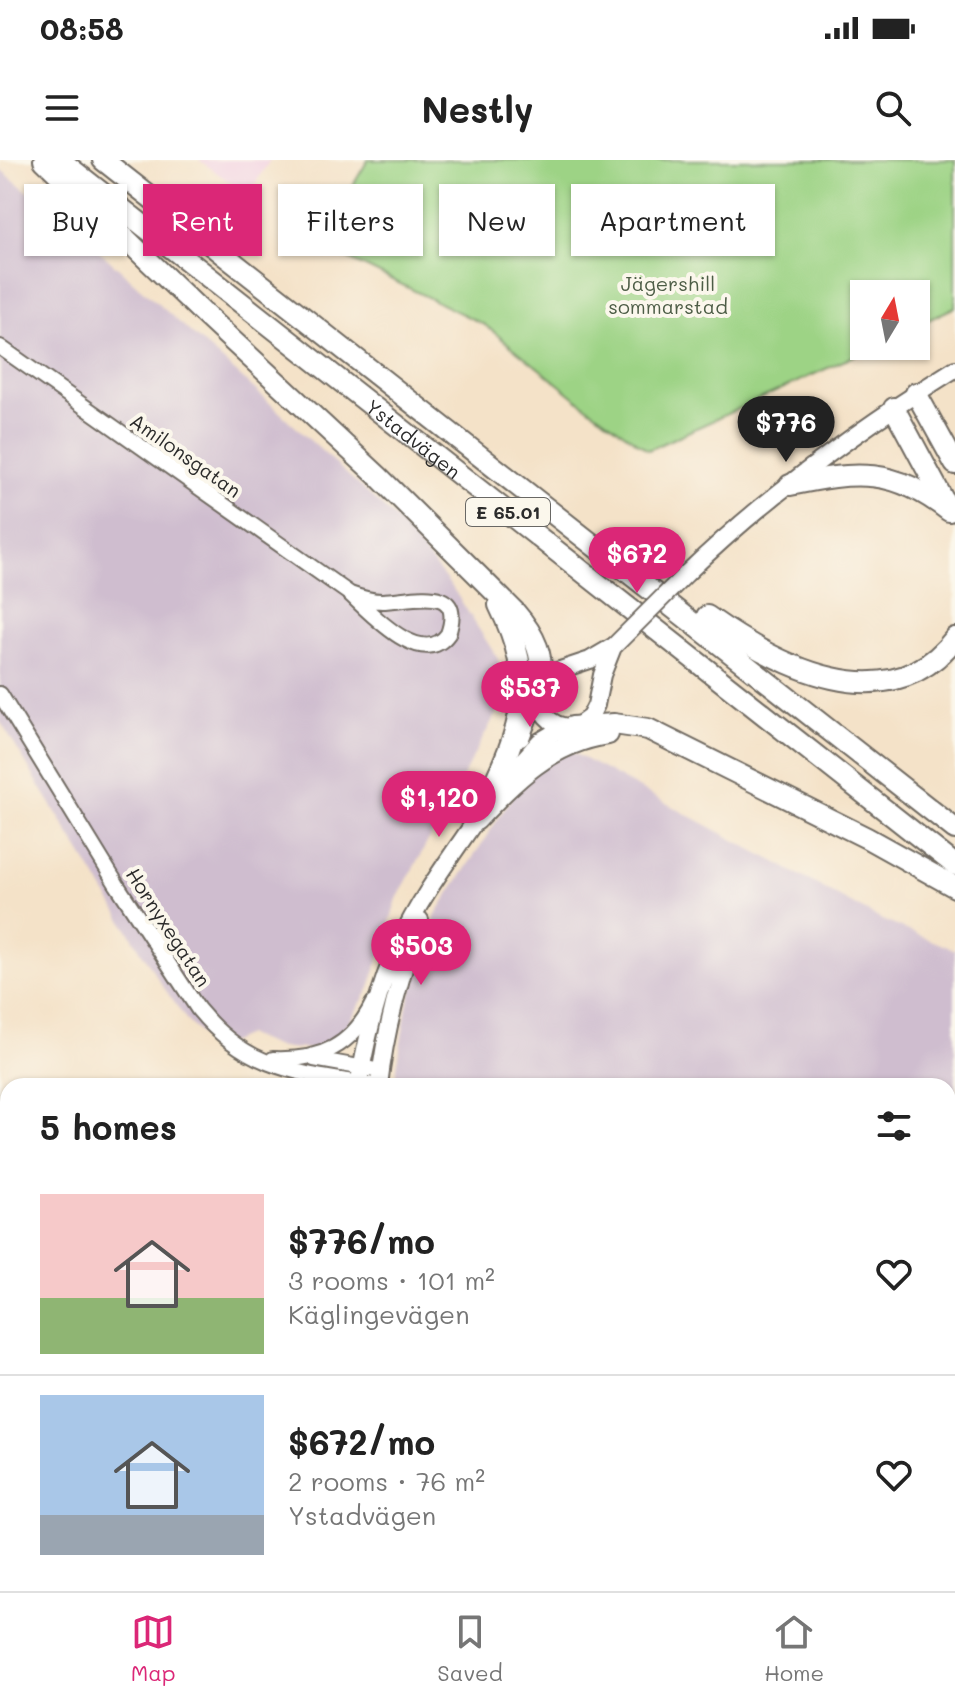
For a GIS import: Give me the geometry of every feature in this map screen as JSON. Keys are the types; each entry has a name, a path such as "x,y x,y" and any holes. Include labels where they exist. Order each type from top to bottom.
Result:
{"highway":[{"path":"44,160 378,476 523,621 537,643 541,659 540,688"},
{"name":"Ystadvägen","path":"60,160 955,865"},
{"name":"Ystadvägen","path":"103,160 955,829"},
{"path":"916,393 955,464"},
{"path":"894,408 952,517"},
{"path":"790,485 834,475 874,475 914,487 952,517"},
{"path":"571,526 606,542 734,635 775,659 808,673 861,682 895,678 927,665 955,638"},
{"path":"476,820 509,749 522,697 522,672 515,640 489,588"},
{"path":"571,727 614,724 648,729 867,838 955,887"},
{"path":"476,820 509,785 540,759 578,741 615,734 638,735 697,755"}],"main road":[{"path":"504,778 540,688 552,674 590,660 614,646 722,539 894,408 955,369"},
{"path":"360,1078 382,985 398,944 434,881 504,778 540,741 585,722 593,711 602,675 614,646"},
{"path":"540,688 538,702 546,718 557,725 571,727"},
{"path":"380,1078 411,947 434,881"}],"street":[{"name":"Amilonsgatan","path":"0,347 350,594 376,619 412,644 435,646 448,634 450,614 445,602 438,598 425,595 376,601 350,594"},
{"name":"Hornyxegatan","path":"0,694 117,885 198,1009 225,1039 252,1057 292,1070 352,1078"},
{"path":"252,1057 289,1060 339,1047 367,1016 382,985"},
{"name":"Hornyxegatan","path":"306,1057 358,1078"}],"shaded area":[{"path":"199,160 270,160 255,184 233,184"},
{"path":"0,169 24,188 24,256 104,256 261,395 401,524 452,587 498,659 506,695 397,899 370,988 344,1030 312,1049 280,1048 247,1035 215,1049 188,1022 160,982 0,721"},
{"path":"570,751 882,920 955,950 955,1078 395,1078 407,1006 436,914 513,796 539,767"}],"green space":[{"name":"Jägershill sommarstad","path":"368,160 955,160 955,307 930,319 930,280 850,280 850,358 648,450 578,400 485,325 343,256 423,256 423,184 354,184"}]}
